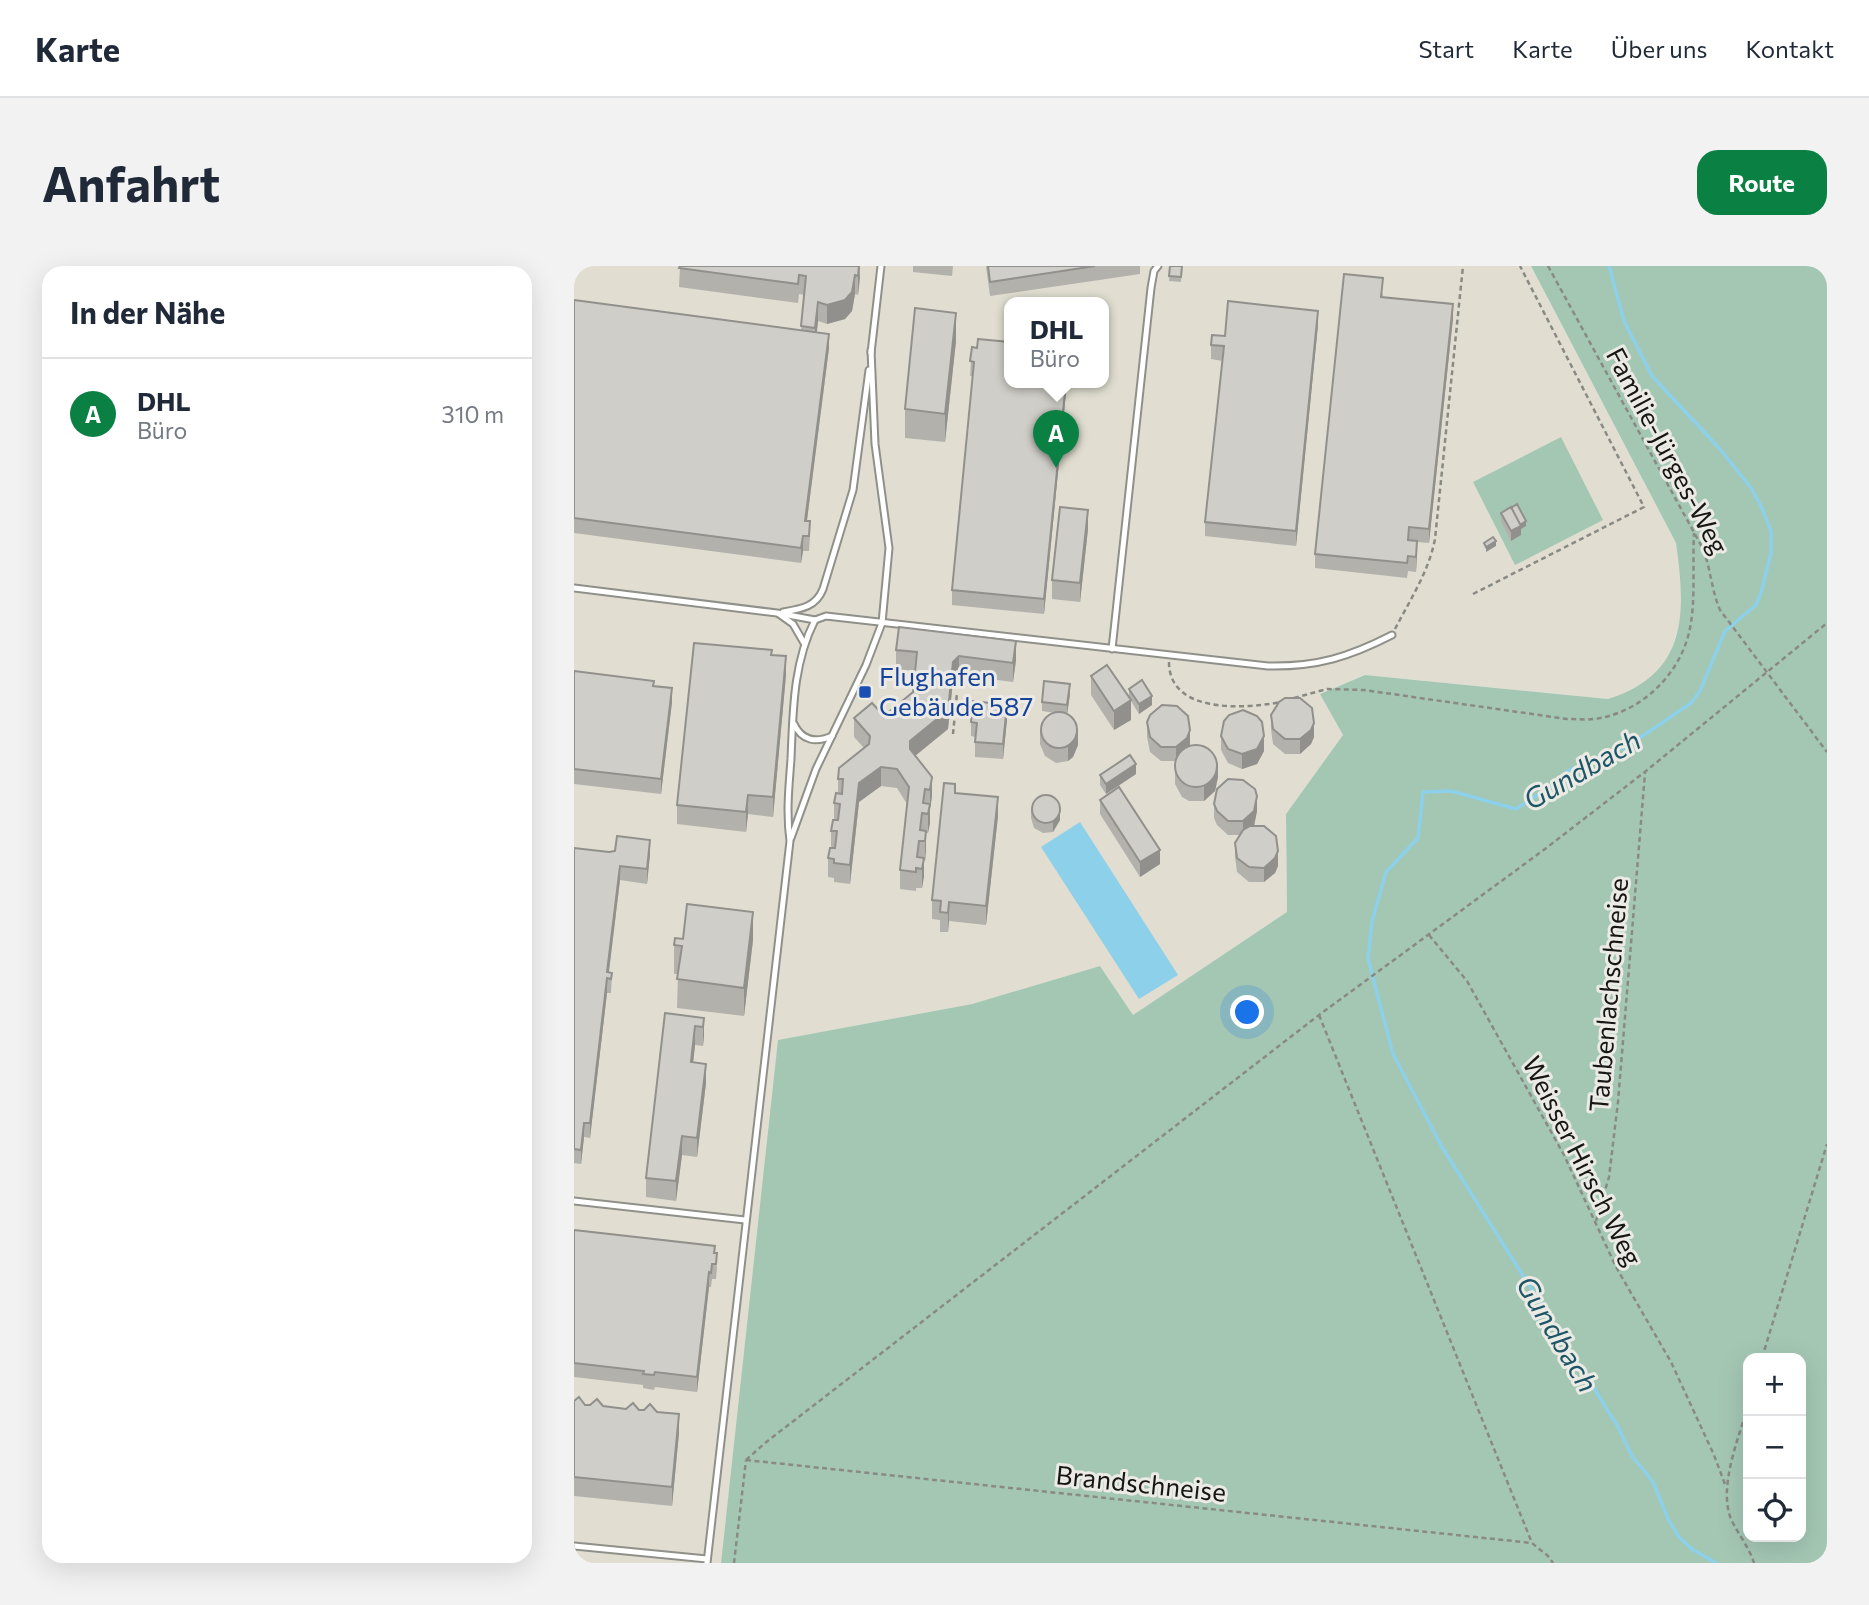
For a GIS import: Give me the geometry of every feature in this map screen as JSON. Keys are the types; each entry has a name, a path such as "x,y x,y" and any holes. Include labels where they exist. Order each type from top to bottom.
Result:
{"lane":[{"path":"1112,649 1151,288 1154,271 1158,266"},
{"path":"777,613 811,605 823,589 853,490 882,268"},
{"path":"790,841 807,789 866,665 882,623 889,548 874,444 871,350"},
{"path":"574,589 815,620 826,616 1268,666 1295,667 1336,660 1392,635"},
{"path":"777,613 793,624 804,644"},
{"path":"574,1546 707,1561 790,841 788,810 797,680 804,644 815,620"},
{"path":"793,721 800,734 810,739 822,740 832,736"},
{"path":"574,1201 745,1220"}],"path":[{"path":"1392,635 1432,555 1463,266"},
{"path":"1473,594 1644,507 1520,266"},
{"name":"Familie-Jürges-Weg","path":"1548,266 1694,533 1707,559 1720,610 1827,752"},
{"path":"1168,655 1169,675 1173,685 1193,700 1208,703 1261,705 1327,689 1345,688 1567,719 1594,719 1629,709 1651,694 1669,676 1679,660 1687,639 1693,602 1694,533"},
{"path":"734,1563 746,1460 765,1443 1319,1014 1429,935 1646,771 1827,623"},
{"path":"953,734 957,693"},
{"name":"Taubenlachschneise","path":"1596,1221 1609,1177 1618,1102 1646,771"},
{"name":"Weisser Hirsch Weg","path":"1429,935 1467,981 1564,1156 1616,1267 1671,1362 1714,1455 1726,1487 1730,1517 1754,1563"},
{"path":"1319,1014 1532,1543 1553,1563"},
{"path":"1764,1353 1827,1144"},
{"path":"1726,1487 1745,1416"},
{"name":"Brandschneise","path":"746,1460 1532,1543"}],"shaded area":[{"path":"574,266 1531,266 1676,543 1682,584 1681,621 1670,654 1656,674 1628,693 1608,699 1365,675 1321,693 1343,735 1286,814 1287,912 1133,1015 1100,966 972,1004 779,1040 721,1563 574,1563"}],"green space":[{"path":"1531,266 1827,266 1827,1563 721,1563 778,1040 972,1004 1100,966 1133,1015 1287,912 1286,814 1343,735 1320,694 1365,675 1608,699 1634,688 1654,674 1667,657 1676,638 1680,617 1676,543"},
{"path":"1561,437 1603,520 1515,565 1473,482"}],"water":[{"path":"1080,822 1178,975 1139,999 1041,847"}],"building":[{"path":"859,266 852,292 845,300 827,305 818,302 815,328 801,326 806,276 799,275 798,284 679,268"},
{"path":"988,266 1095,266 990,282"},
{"path":"1170,266 1182,266 1181,277 1169,276"},
{"path":"1344,274 1383,278 1381,297 1453,304 1429,529 1409,527 1408,540 1417,541 1416,557 1408,556 1407,563 1315,554"},
{"path":"574,300 829,334 805,521 810,521 809,536 803,536 801,548 574,518"},
{"path":"1228,301 1318,311 1296,531 1205,522 1224,346 1211,345 1212,335 1225,336"},
{"path":"915,308 956,313 945,414 905,409"},
{"path":"978,339 1004,342 1004,388 1065,388 1044,599 952,590 974,362 970,361 972,347 977,348"},
{"path":"1517,504 1526,521 1520,525 1511,508"},
{"path":"1060,507 1088,510 1080,583 1052,580"},
{"path":"1511,507 1521,526 1511,531 1501,513"},
{"path":"1493,537 1496,541 1486,547 1484,543"},
{"path":"899,627 1016,641 1013,663 959,656 953,662 948,710 910,741 910,749 932,777 930,790 925,789 923,803 930,804 928,814 922,813 920,830 926,831 925,841 919,841 917,857 924,858 922,869 916,868 916,872 900,870 909,787 897,769 881,767 859,783 850,865 834,863 834,859 828,858 830,848 835,848 837,831 831,831 833,820 838,820 840,804 834,803 836,793 842,794 843,779 838,779 839,768 869,744 870,736 854,718 872,703 884,716 913,692 917,652 896,650"},
{"path":"694,643 772,650 771,655 786,656 773,797 748,795 746,812 677,805"},
{"path":"1107,665 1131,700 1114,711 1091,676"},
{"path":"574,671 654,681 653,686 672,688 661,779 574,769"},
{"path":"1142,680 1152,696 1139,704 1129,689"},
{"path":"1044,681 1070,684 1067,705 1042,702"},
{"path":"1285,698 1300,698 1312,708 1314,723 1311,730 1300,739 1285,739 1273,729 1271,715"},
{"path":"973,701 1007,705 1003,744 975,742 977,723 971,722"},
{"path":"1162,705 1177,706 1188,716 1190,730 1187,738 1176,747 1161,747 1150,737 1147,722 1150,715"},
{"path":"1243,710 1257,716 1262,722 1264,736 1257,749 1242,754 1228,749 1221,736 1224,721 1229,715"},
{"path":"1059,712 1072,717 1077,730 1072,743 1059,748 1046,743 1041,730 1046,717"},
{"path":"1196,745 1211,751 1217,766 1211,781 1196,787 1181,781 1175,766 1181,751"},
{"path":"1130,755 1136,764 1106,784 1100,775"},
{"path":"1228,779 1243,780 1255,789 1257,796 1254,811 1243,821 1228,821 1217,811 1214,804 1217,789"},
{"path":"944,783 955,784 955,793 998,797 986,906 949,902 948,913 940,912 941,901 932,900"},
{"path":"1119,787 1160,850 1140,862 1100,800"},
{"path":"1046,795 1056,799 1060,809 1056,819 1046,823 1036,819 1032,809 1036,799"},
{"path":"1250,826 1264,826 1276,836 1278,851 1275,858 1264,868 1249,867 1237,858 1235,843 1243,830"},
{"path":"617,836 650,840 647,869 620,866 607,972 612,973 611,979 607,978 590,1123 584,1123 581,1150 574,1149 574,848 615,851"},
{"path":"687,904 753,912 744,988 677,979 682,946 674,945 675,938 683,939"},
{"path":"665,1013 704,1018 703,1027 695,1026 691,1062 706,1064 697,1138 682,1136 676,1181 646,1178"},
{"path":"574,1230 715,1246 716,1264 712,1264 711,1273 709,1272 697,1377 655,1372 654,1375 643,1374 644,1371 574,1363"},
{"path":"579,1397 585,1405 590,1405 597,1399 603,1406 626,1409 633,1403 639,1410 644,1410 650,1404 657,1412 679,1414 672,1487 574,1477 574,1401"}],"waterway":[{"name":"Gundbach","path":"1609,266 1624,321 1652,376 1720,449 1751,488 1761,506 1771,531 1771,553 1761,593 1756,605 1725,631 1700,691 1691,703 1628,746 1569,770 1516,809 1451,791 1423,792 1418,838 1386,872 1372,921 1368,959 1393,1054 1442,1147 1617,1425 1632,1456 1653,1482 1668,1519 1679,1537 1692,1549 1716,1563"}],"place":[{"name":"DHL","path":"1056,468"},
{"name":"Flughafen Gebäude 587","path":"865,692"}]}
